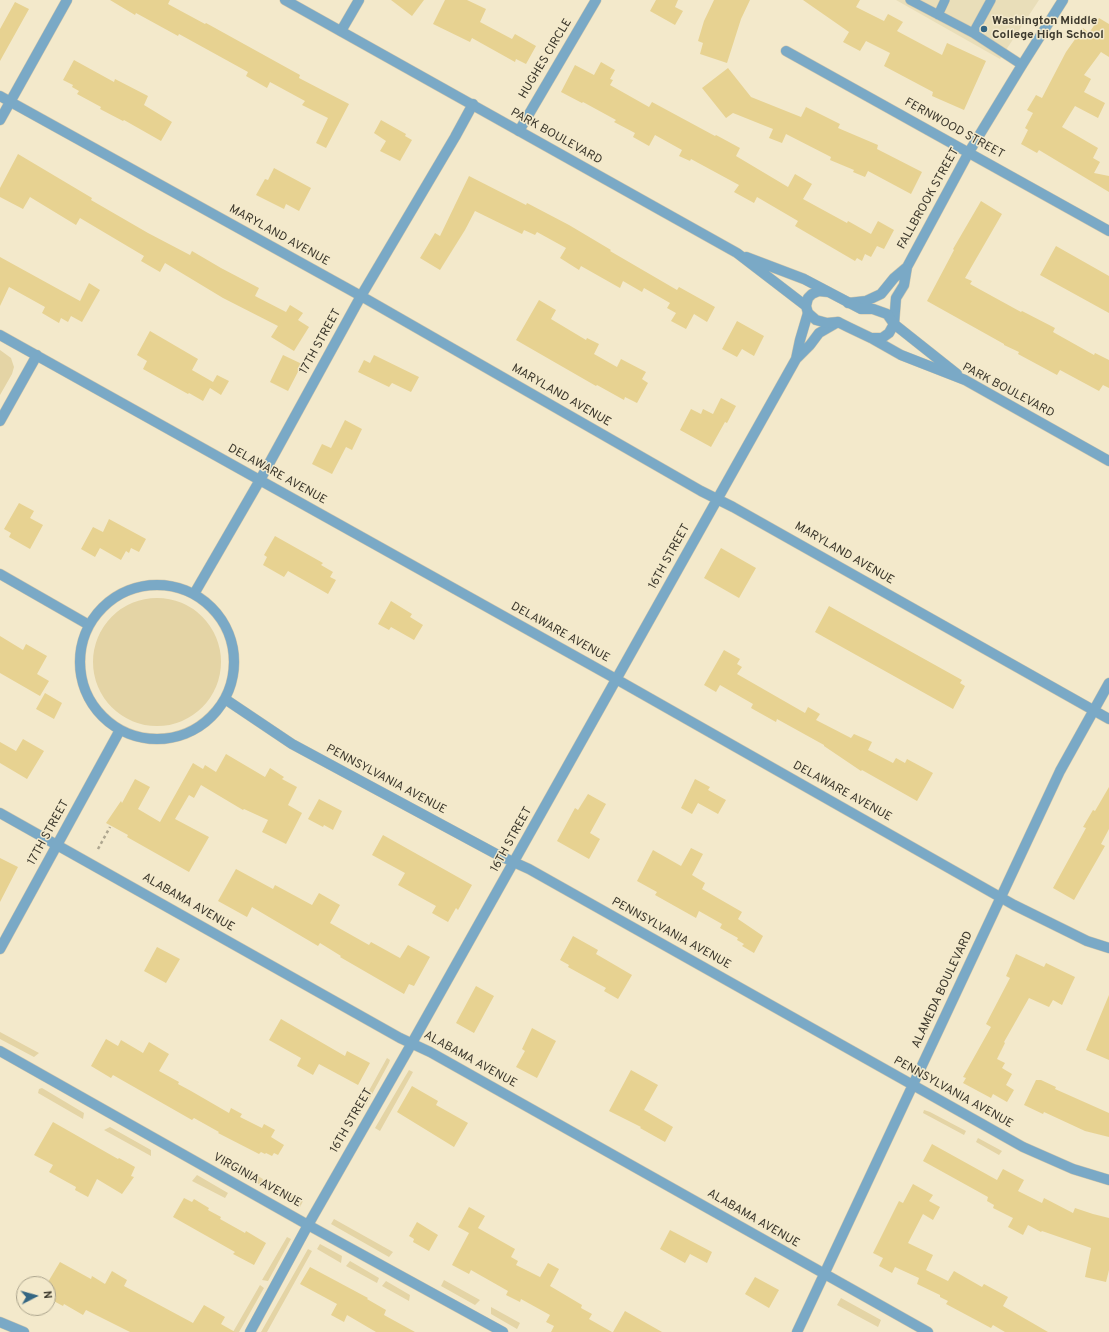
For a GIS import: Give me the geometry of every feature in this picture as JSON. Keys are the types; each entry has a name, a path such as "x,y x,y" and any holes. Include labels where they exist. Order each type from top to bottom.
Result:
{"street":[{"path":"0,120 68,0"},
{"name":"PARK BOULEVARD","path":"285,0 737,253 807,310 816,320 827,323 838,322 901,355 965,380 1109,461"},
{"path":"341,31 359,0"},
{"name":"HUGHES CIRCLE","path":"519,131 596,0"},
{"name":"FALLBROOK STREET","path":"907,267 969,152 1063,0"},
{"name":"FERNWOOD STREET","path":"786,51 1109,230"},
{"name":"MARYLAND AVENUE","path":"0,96 361,296 701,491 718,498 1109,719"},
{"name":"17TH STREET","path":"194,594 260,480 361,296 452,143 473,104"},
{"path":"737,253 804,279 860,309 873,309 887,314 894,324 965,380"},
{"path":"848,303 866,301 881,294 894,278 907,267"},
{"path":"871,338 882,338 889,333 894,324 896,298 904,285 907,267"},
{"path":"796,359 807,310 808,298 812,294 819,291 828,292"},
{"path":"796,359 810,345 819,333 838,322"},
{"name":"DELAWARE AVENUE","path":"0,335 616,679 1001,896 1014,905 1087,941 1109,948"},
{"path":"0,421 37,355"},
{"name":"16TH STREET","path":"250,1332 308,1225 514,862 796,359"},
{"path":"0,574 89,625"},
{"path":"162,585 182,589 194,594 205,602 223,622 233,647 234,674 225,700 208,720 185,734 159,740 132,736 109,723 91,702 85,690 80,664 82,644 89,625 106,604 129,590 142,586 162,585"},
{"name":"ALAMEDA BOULEVARD","path":"797,1332 1060,771 1109,683"},
{"name":"PENNSYLVANIA AVENUE","path":"225,700 292,744 498,855 536,873 1023,1147 1073,1169 1109,1180"},
{"name":"17TH STREET","path":"0,949 120,730"},
{"name":"ALABAMA AVENUE","path":"0,813 393,1034 443,1059 824,1275 928,1332"},
{"name":"VIRGINIA AVENUE","path":"0,1051 308,1225 503,1332"},
{"path":"0,1322 24,1332"}],"lane":[{"path":"910,0 973,33 1022,65"},
{"path":"938,15 945,0"},
{"path":"973,33 990,0"}],"path":[{"path":"98,849 110,827"}],"shaded area":[{"name":"Washington Middle College High School","path":"896,0 1039,0 1000,59"},
{"path":"0,350 11,358 14,367 12,374 0,395"},
{"path":"151,598 163,598 176,601 187,606 198,613 206,621 218,643 221,662 220,674 216,686 206,703 198,711 176,723 163,726 151,726 138,723 127,718 116,711 108,703 96,681 93,668 93,656 96,643 101,632 108,621 116,613 138,601"},
{"path":"0,1032 39,1053 34,1057 0,1039"},
{"path":"387,1058 390,1060 389,1063 366,1105 361,1105"},
{"path":"409,1070 413,1072 380,1131 375,1128"},
{"path":"42,1088 84,1113 83,1119 38,1093 39,1089"},
{"path":"924,1110 966,1131 964,1135 923,1113"},
{"path":"110,1127 151,1150 151,1156 104,1130"},
{"path":"978,1138 1002,1151 999,1155 976,1142"},
{"path":"238,1164 263,1179 260,1185 234,1170"},
{"path":"197,1175 228,1193 225,1198 192,1181"},
{"path":"276,1187 303,1201 300,1207 275,1193"},
{"path":"334,1219 393,1252 389,1257 331,1224"},
{"path":"287,1237 291,1239 268,1281 262,1280"},
{"path":"320,1244 342,1256 341,1263 317,1249"},
{"path":"308,1249 312,1251 267,1332 261,1332"},
{"path":"350,1261 379,1278 377,1283 346,1266"},
{"path":"444,1280 480,1300 475,1305 441,1286"},
{"path":"386,1281 410,1295 409,1301 382,1286"},
{"path":"260,1285 264,1288 239,1332 233,1332"},
{"path":"841,1298 881,1320 878,1327 837,1305"},
{"path":"491,1307 520,1323 517,1329 491,1314"}],"building":[{"path":"110,0 170,0 168,4 205,24 206,23 300,75 299,78 349,104 326,148 316,143 328,118 302,105 305,101 270,82 267,88 246,76 248,72 179,34 178,36 136,13 135,15"},
{"path":"391,0 424,0 412,16"},
{"path":"445,0 467,0 486,9 480,22 512,39 515,34 536,46 526,64 516,59 515,62 472,38 470,42 433,24"},
{"path":"656,0 678,0 675,7 683,11 675,25 650,11"},
{"path":"714,0 750,0 741,19 727,63 700,54 703,43 698,41 704,21"},
{"path":"803,0 860,0 856,7 884,21 888,14 903,22 897,31 942,55 947,43 986,61 964,110 932,96 933,92 884,66 890,53 866,41 860,51 843,42 849,32"},
{"path":"15,2 29,9 0,61 0,29"},
{"path":"1099,18 1109,24 1109,57 1101,52 1084,75 1091,79 1084,92 1105,103 1098,118 1075,106 1062,127 1098,148 1093,158 1100,162 1094,173 1109,176 1109,192 1039,150 1037,153 1021,144 1028,130 1025,128 1033,113 1027,110 1036,95 1042,98 1066,52 1083,28 1089,33"},
{"path":"74,60 114,82 115,79 148,96 144,105 172,122 161,141 124,120 123,121 100,109 101,107 77,94 79,91 72,87 73,85 63,80"},
{"path":"601,62 615,70 610,79 613,80 610,85 649,107 652,102 740,148 736,156 788,187 795,174 812,184 803,199 847,223 848,221 871,234 878,221 894,230 884,249 877,246 871,257 865,254 862,261 857,258 855,261 795,226 798,221 757,197 754,203 734,192 739,185 691,159 690,161 679,156 682,150 655,135 649,146 633,137 635,133 614,122 616,120 561,92 575,65 594,75"},
{"path":"728,68 751,97 801,117 806,107 840,124 838,128 878,145 877,149 922,172 911,194 868,171 865,177 853,172 854,170 830,160 831,157 786,134 782,143 769,138 773,129 733,113 726,118 702,88"},
{"path":"381,120 406,134 405,136 412,140 400,161 380,151 386,141 374,133"},
{"path":"18,154 92,198 91,200 148,233 190,255 192,251 259,288 255,296 286,312 290,305 303,313 298,320 309,327 294,351 271,337 278,326 223,298 165,263 160,272 141,261 144,256 80,218 76,225 30,197 23,209 0,197 0,188"},
{"path":"274,168 311,188 299,211 286,204 284,209 256,195 265,179 268,180"},
{"path":"469,176 526,205 527,203 569,225 677,290 679,287 715,307 707,322 694,314 686,329 671,321 676,313 667,308 670,303 644,288 642,292 623,281 620,288 581,266 579,270 560,258 566,248 537,232 535,235 524,230 522,234 475,211 440,270 420,258 435,233 440,236"},
{"path":"981,201 1002,214 965,278 972,281 970,284 1021,312 1022,311 1055,328 1053,332 1094,355 1095,353 1109,360 1109,388 1103,385 1099,391 1060,370 1057,375 927,301 954,250 953,249"},
{"path":"1056,246 1109,276 1109,313 1040,275"},
{"path":"0,257 80,301 89,283 100,290 82,322 71,316 68,322 61,318 59,323 42,313 45,307 9,287 0,306"},
{"path":"539,300 556,310 551,319 586,340 587,338 599,344 594,354 617,367 621,359 646,372 642,379 648,383 637,403 625,397 624,400 597,385 596,386 516,340"},
{"path":"737,321 764,336 754,356 742,349 737,357 722,349"},
{"path":"150,331 198,359 192,370 213,382 217,375 229,381 221,395 210,388 203,401 143,369 147,361 137,355"},
{"path":"283,355 302,364 288,391 270,382"},
{"path":"374,355 419,377 411,392 392,383 389,387 358,372 364,360 370,363"},
{"path":"721,398 736,406 711,447 680,430 691,409 701,414 703,409 713,414"},
{"path":"345,420 362,429 352,450 346,447 332,474 312,464 322,444 331,448"},
{"path":"19,503 34,511 30,518 43,525 30,549 9,537 11,533 4,529"},
{"path":"109,519 146,539 139,552 131,548 129,553 126,551 121,560 100,548 95,557 81,549 93,527 103,532"},
{"path":"275,536 323,563 321,565 333,572 330,577 336,580 328,594 288,571 284,577 263,565 267,557 264,555"},
{"path":"721,548 756,568 739,598 704,578"},
{"path":"391,601 412,614 410,617 423,625 414,640 391,627 389,630 378,624"},
{"path":"829,606 962,680 960,683 965,686 953,709 815,632"},
{"path":"0,636 23,650 26,644 47,656 37,674 49,681 40,696 0,673"},
{"path":"724,650 740,659 737,664 742,667 737,674 805,713 808,707 820,714 816,720 851,738 854,734 872,742 868,750 893,763 896,758 905,763 907,759 933,773 917,801 862,770 861,771 824,745 777,719 776,722 751,708 753,704 720,685 716,692 704,685"},
{"path":"45,693 62,703 54,719 36,709"},
{"path":"23,739 44,751 27,779 0,763 0,742 16,751"},
{"path":"226,754 265,777 270,768 284,777 282,779 297,787 288,805 302,813 286,844 262,832 268,820 244,809 243,810 201,785 194,798 189,795 175,819 209,837 189,872 127,837 128,835 106,823 121,801 122,803 135,779 150,787 138,809 160,822 193,763 203,769 205,765 216,772"},
{"path":"695,779 710,787 708,790 726,800 718,814 698,803 692,814 681,808"},
{"path":"1109,787 1109,829 1101,844 1105,846 1074,900 1053,888 1086,828 1083,827 1093,810 1095,811"},
{"path":"588,794 606,804 590,833 600,839 589,859 557,841 575,808 578,810"},
{"path":"319,799 342,811 333,830 324,825 323,827 308,819"},
{"path":"383,835 472,885 458,910 456,908 448,922 432,913 436,906 398,885 405,873 372,855"},
{"path":"691,848 703,854 692,875 705,883 702,889 742,912 738,919 763,936 754,953 742,946 744,944 737,940 738,938 720,928 722,924 699,911 696,918 655,895 657,892 637,881 653,850 681,866"},
{"path":"0,858 18,867 0,902"},
{"path":"236,869 273,889 275,885 312,905 319,893 340,905 330,923 369,945 371,942 400,958 408,945 430,957 414,986 409,984 404,994 340,957 341,956 320,943 318,946 252,907 247,917 218,901"},
{"path":"573,936 598,950 596,954 632,975 618,999 604,991 606,988 568,967 569,965 560,960"},
{"path":"157,947 180,959 166,983 144,971"},
{"path":"1016,954 1044,967 1046,963 1075,977 1062,1005 1053,1000 1049,1007 1029,998 1004,1042 1005,1043 997,1059 1005,1063 1002,1068 1012,1074 1006,1085 1014,1090 1007,1102 993,1094 991,1098 963,1083 966,1078 963,1077 991,1027 986,1024 1010,978 1006,976"},
{"path":"476,986 494,996 474,1033 456,1023"},
{"path":"1109,995 1109,1060 1086,1050"},
{"path":"281,1019 345,1056 347,1051 370,1063 358,1085 319,1064 313,1075 297,1066 301,1058 269,1040"},
{"path":"532,1028 556,1041 537,1078 516,1067 525,1051 522,1049"},
{"path":"106,1039 118,1046 121,1040 143,1053 149,1042 169,1054 159,1071 179,1082 178,1084 229,1113 231,1108 242,1114 240,1117 262,1128 264,1124 275,1130 271,1137 284,1145 278,1155 274,1153 272,1156 261,1152 259,1154 218,1133 219,1132 194,1118 192,1120 113,1075 111,1078 91,1066"},
{"path":"631,1070 658,1085 644,1110 673,1127 665,1142 640,1128 641,1127 609,1111"},
{"path":"1036,1080 1041,1080 1056,1087 1055,1089 1109,1113 1109,1137 1085,1131 1044,1112 1043,1114 1024,1105"},
{"path":"412,1086 438,1101 436,1105 468,1123 454,1147 397,1112"},
{"path":"53,1122 135,1167 131,1176 134,1177 122,1194 97,1179 88,1197 75,1190 76,1187 49,1172 53,1165 34,1155"},
{"path":"932,1144 997,1180 1003,1169 1024,1180 1018,1191 1042,1203 1044,1198 1073,1213 1075,1208 1109,1218 1109,1270 1106,1282 1085,1277 1091,1248 1042,1231 1041,1232 1028,1225 1023,1235 1008,1227 1013,1218 993,1208 994,1205 987,1201 988,1197 923,1161"},
{"path":"913,1184 933,1195 929,1201 940,1207 933,1220 923,1214 908,1243 933,1255 926,1270 948,1281 954,1271 982,1287 984,1284 1008,1297 1003,1306 1048,1332 1005,1332 993,1325 991,1328 946,1304 948,1301 940,1297 940,1295 917,1284 919,1278 895,1267 892,1273 879,1266 883,1258 873,1253 899,1201 903,1203"},
{"path":"184,1198 192,1202 194,1199 209,1208 208,1210 221,1217 220,1219 245,1233 246,1231 266,1243 254,1265 233,1254 235,1252 173,1217"},
{"path":"469,1207 485,1216 478,1228 515,1249 511,1257 518,1261 516,1265 540,1277 548,1263 559,1269 550,1286 582,1305 581,1308 592,1314 589,1319 612,1332 551,1332 554,1326 546,1322 550,1315 521,1299 520,1302 506,1295 508,1291 471,1270 469,1274 452,1265 469,1233 458,1227"},
{"path":"417,1222 438,1235 429,1251 413,1242 414,1239 409,1236"},
{"path":"670,1230 712,1252 707,1263 690,1254 685,1263 660,1249"},
{"path":"60,1262 91,1279 92,1276 105,1284 112,1271 127,1280 124,1286 193,1323 204,1305 225,1317 221,1324 235,1332 130,1332 86,1310 83,1315 64,1304 63,1306 56,1302 56,1276 52,1276"},
{"path":"310,1267 368,1298 367,1299 386,1310 384,1315 415,1332 376,1332 347,1315 344,1322 331,1315 337,1304 300,1284"},
{"path":"755,1277 779,1290 769,1308 745,1294"},
{"path":"625,1311 662,1332 613,1332"}],"place":[{"name":"Washington Middle College High School","path":"984,29"}]}
